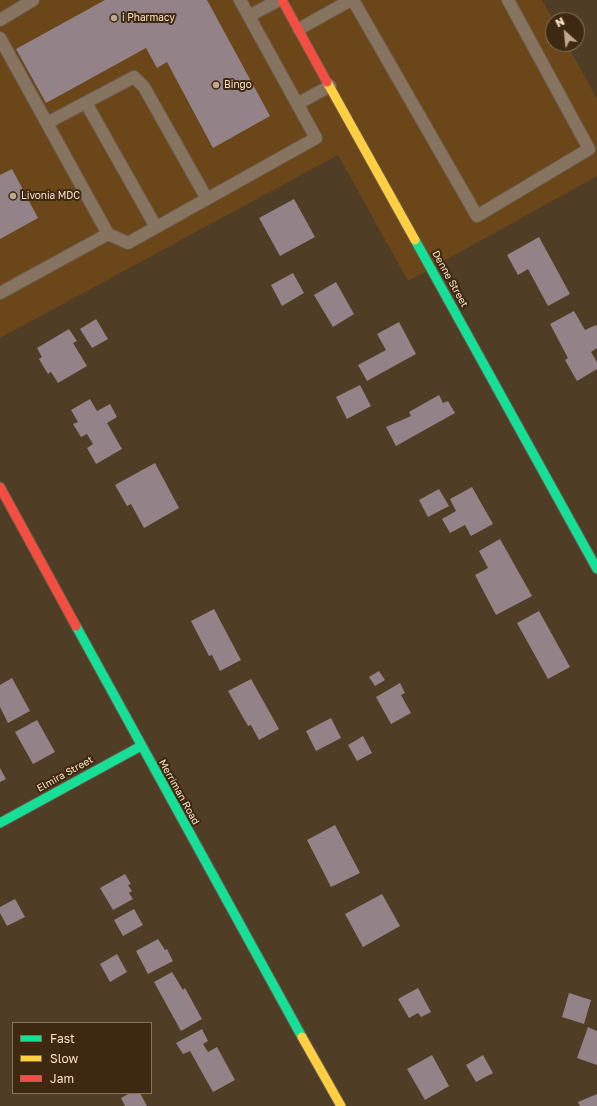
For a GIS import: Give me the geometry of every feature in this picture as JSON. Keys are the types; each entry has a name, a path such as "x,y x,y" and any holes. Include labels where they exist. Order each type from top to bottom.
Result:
{"street":[{"name":"Denne Street","path":"281,0 299,29 597,569"},
{"name":"Merriman Road","path":"0,487 141,746 341,1106"},
{"name":"Elmira Street","path":"0,822 141,746"}],"lane":[{"path":"0,20 33,0"},
{"path":"0,38 108,234 128,243 316,138 240,0"},
{"path":"249,16 281,0"},
{"path":"299,29 352,0 477,216 589,149 508,0"},
{"path":"47,123 134,77 144,87 207,199"},
{"path":"297,104 330,86"},
{"path":"86,103 156,227"},
{"path":"0,293 108,234"}],"shaded area":[{"path":"0,0 542,0 549,12 545,12 545,52 571,52 597,99 597,176 408,281 338,155 0,338"}],"building":[{"name":"Bingo","path":"105,0 207,0 270,116 213,148 167,62 157,68 146,48 46,103 16,49"},
{"name":"Livonia MDC","path":"12,169 38,218 0,239 0,175"},
{"path":"294,199 315,237 280,256 259,218"},
{"path":"539,237 570,294 548,306 528,269 518,275 507,255"},
{"path":"293,273 304,293 282,306 271,285"},
{"path":"336,282 354,314 333,327 314,295"},
{"path":"574,311 585,330 596,325 597,327 597,348 591,352 597,362 597,369 577,381 565,360 568,358 550,324"},
{"path":"96,319 108,339 92,348 80,329"},
{"path":"399,322 416,354 367,381 358,365 386,350 377,334"},
{"path":"69,329 77,341 73,343 87,366 58,383 51,372 48,374 39,359 42,357 37,348"},
{"path":"360,385 371,406 347,419 336,397"},
{"path":"439,395 443,403 448,401 455,413 396,446 386,427 411,416 409,412"},
{"path":"90,399 97,411 110,404 117,417 107,423 122,449 96,464 87,448 93,444 87,434 81,437 73,424 78,422 71,410"},
{"path":"155,463 179,508 144,528 131,504 127,506 115,485"},
{"path":"472,487 493,524 471,536 465,525 450,533 442,519 456,511 450,499"},
{"path":"439,489 449,506 428,517 419,500"},
{"path":"500,539 532,596 496,615 475,575 488,568 479,551"},
{"path":"214,609 241,660 220,671 212,655 209,656 191,621"},
{"path":"539,611 570,667 548,679 517,623"},
{"path":"379,671 385,680 375,686 369,677"},
{"path":"12,678 30,711 8,723 0,707 0,685"},
{"path":"251,679 279,729 259,740 251,725 248,726 228,691"},
{"path":"400,683 405,693 401,695 411,713 391,724 376,697"},
{"path":"331,718 341,738 316,751 306,731"},
{"path":"37,720 55,752 33,764 15,732"},
{"path":"363,736 372,753 357,761 348,745"},
{"path":"0,768 6,779 0,782"},
{"path":"335,825 360,873 331,887 307,840"},
{"path":"125,874 131,884 128,885 132,891 129,893 133,899 113,910 100,888"},
{"path":"382,894 400,926 363,947 345,914"},
{"path":"15,899 25,917 7,926 0,913 0,907"},
{"path":"134,909 143,925 123,936 114,920"},
{"path":"158,939 165,950 167,949 173,961 148,974 136,951"},
{"path":"117,954 127,972 110,982 100,964"},
{"path":"172,972 183,990 185,988 202,1019 181,1031 154,982"},
{"path":"418,988 431,1012 421,1017 418,1013 409,1018 398,999"},
{"path":"569,993 591,1000 584,1024 562,1017"},
{"path":"588,1027 597,1031 597,1065 577,1058"},
{"path":"202,1029 208,1041 203,1044 208,1052 217,1047 235,1080 213,1092 190,1051 183,1054 176,1043"},
{"path":"432,1055 449,1086 425,1100 407,1069"},
{"path":"483,1055 493,1073 476,1082 466,1065"},
{"path":"128,1094 141,1094 147,1106 125,1106 121,1098"},
{"path":"597,1094 597,1106 580,1106 578,1102"}],"traffic: fast":[{"path":"415,240 597,569"},
{"path":"76,626 302,1037"},
{"path":"0,823 141,746"}],"traffic: slow":[{"path":"327,82 415,240"},
{"path":"302,1037 341,1106"}],"traffic: jam":[{"path":"282,0 327,82"},
{"path":"0,487 76,626"}],"place":[{"name":"i Pharmacy","path":"114,18"},
{"name":"Bingo","path":"216,85"},
{"name":"Livonia MDC","path":"13,196"}]}
